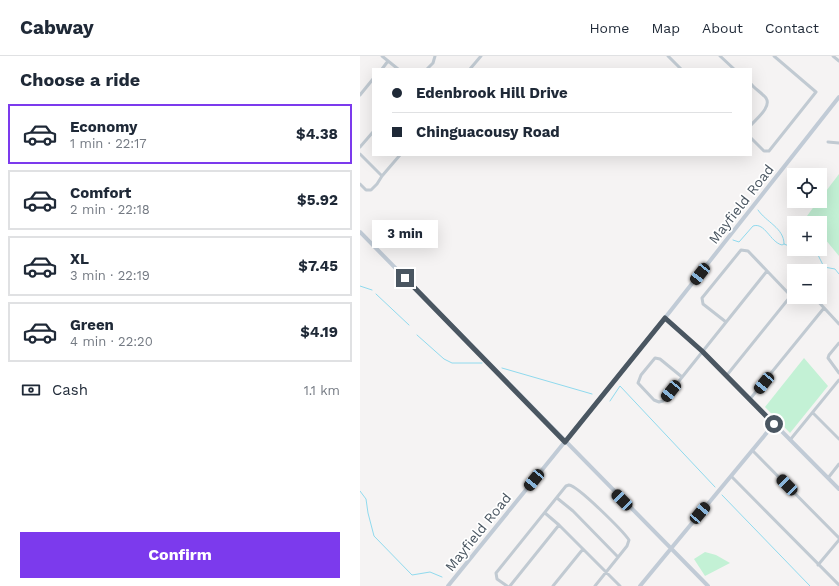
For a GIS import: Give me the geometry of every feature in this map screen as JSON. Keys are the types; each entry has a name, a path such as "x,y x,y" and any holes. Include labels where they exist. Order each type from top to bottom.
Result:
{"main road":[{"name":"Mayfield Road","path":"448,586 665,318 839,97"},
{"path":"360,232 708,586"},
{"path":"665,318 727,375 839,489"},
{"path":"640,586 774,424"}],"street":[{"path":"382,56 397,68"},
{"path":"428,68 433,63 435,56"},
{"path":"471,68 481,56"},
{"path":"668,56 680,68"},
{"path":"720,56 733,68"},
{"path":"752,139 764,151 769,151 816,92 775,56"},
{"path":"833,56 839,61"},
{"path":"383,68 388,61"},
{"path":"360,95 372,80"},
{"path":"752,85 766,98 767,103 765,108 752,124"},
{"path":"360,147 372,133"},
{"path":"828,142 839,143"},
{"path":"360,154 382,176"},
{"path":"360,184 366,190 371,190 399,156"},
{"path":"726,322 703,304 702,300 739,252 743,250 748,251 787,292"},
{"path":"682,377 660,359 655,358 641,375 638,382 654,400 659,402 663,401 767,271"},
{"path":"727,375 787,301"},
{"path":"820,304 839,324"},
{"path":"750,399 824,308"},
{"path":"839,343 828,358 839,373"},
{"path":"790,440 839,380"},
{"path":"813,413 839,439"},
{"path":"753,451 839,539 818,565"},
{"path":"828,478 839,464"},
{"path":"731,476 839,585"},
{"path":"559,525 508,586 497,579 496,573 566,486 569,485 574,486 588,498 629,540 627,546 595,586"},
{"path":"557,498 573,511 618,557"},
{"path":"545,513 620,586"},
{"path":"553,586 583,549"}],"green space":[{"path":"839,174 839,256 827,241 827,216 807,216 813,208 827,208 827,190"},
{"path":"804,358 828,386 790,433 765,407"},
{"path":"705,552 716,555 730,563 705,576 694,559"}],"waterway":[{"path":"758,210 778,229 783,238 784,244 787,245"},
{"path":"733,240 739,242 753,226 757,226 764,229 778,243 782,245 784,244"},
{"path":"818,256 824,267 835,269 839,274"},
{"path":"360,286 372,290"},
{"path":"376,294 409,325"},
{"path":"417,335 444,359 452,363 482,363"},
{"path":"502,368 592,394"},
{"path":"610,401 620,386 715,487"},
{"path":"360,491 366,499 374,536 412,575 430,572 442,577"},
{"path":"722,495 810,586"}],"route":[{"path":"405,278 446,318 565,442 665,318 689,338 774,424"}]}
